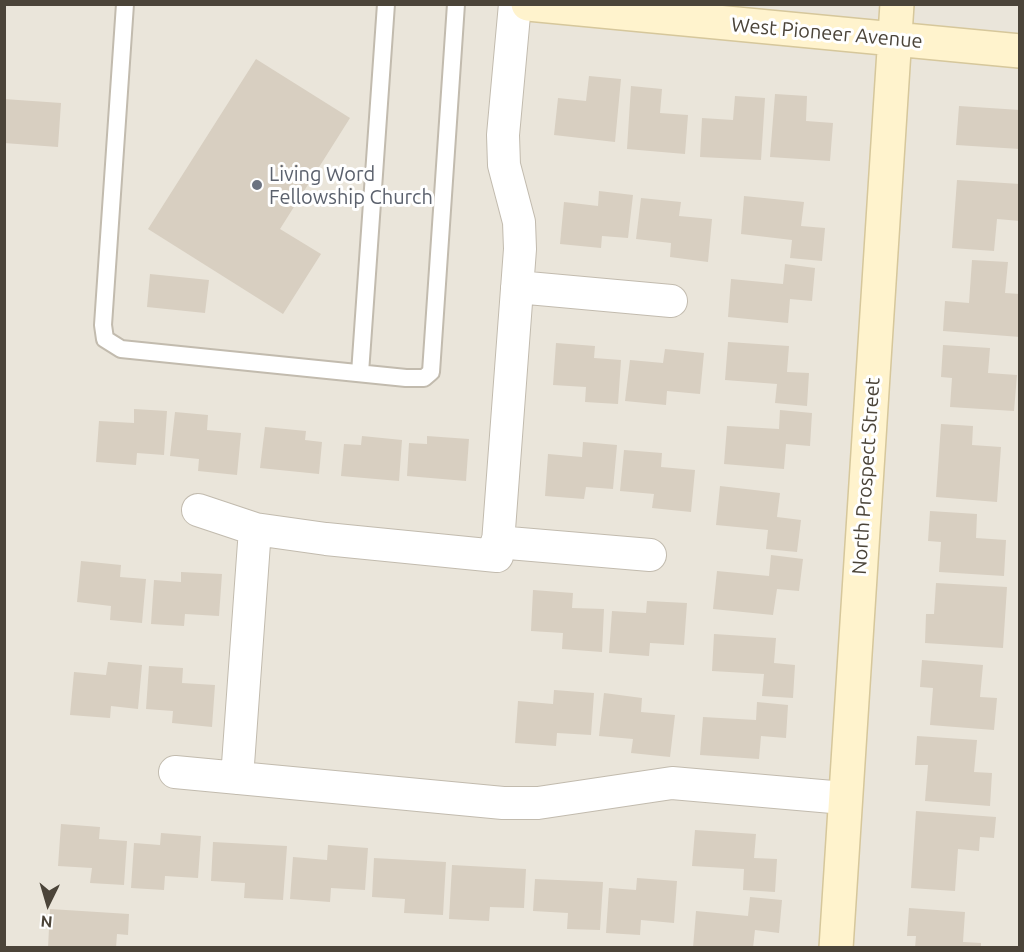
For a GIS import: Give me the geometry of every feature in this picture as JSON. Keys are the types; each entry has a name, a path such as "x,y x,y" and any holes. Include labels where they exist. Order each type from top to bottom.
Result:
{"street":[{"path":"198,510 255,529 496,556 520,249 519,222 504,165 503,135 515,4"},
{"name":"West Pioneer Avenue","path":"528,4 1020,51"},
{"name":"North Prospect Street","path":"836,948 897,4"},
{"path":"517,287 671,301"},
{"path":"237,778 255,529"},
{"path":"497,542 650,555"},
{"path":"175,772 503,803 538,803 672,783 844,798"}],"lane":[{"path":"125,4 103,325 105,339 121,349 415,378 424,378 430,372 456,4"},
{"path":"360,373 387,4"}],"shaded area":[{"path":"5,5 1019,5 1019,947 5,947"}],"building":[{"path":"256,59 350,118 280,229 321,254 283,314 148,229"},
{"path":"589,76 621,79 615,142 554,135 558,98 586,101"},
{"path":"631,86 662,89 660,113 688,115 685,154 627,149"},
{"path":"775,94 807,96 806,121 833,123 830,161 770,157"},
{"path":"735,96 765,98 761,160 700,157 702,118 733,120"},
{"path":"4,99 61,103 58,147 4,143"},
{"path":"959,106 1020,110 1020,149 956,145"},
{"path":"957,180 1020,184 1020,221 997,219 994,251 952,248"},
{"path":"599,191 633,195 628,238 602,236 601,248 560,244 564,202 598,206"},
{"path":"744,196 804,202 801,226 825,228 822,261 790,258 792,240 741,234"},
{"path":"641,198 681,202 679,216 712,219 708,262 670,257 671,243 636,239"},
{"path":"972,260 1008,262 1005,293 1020,294 1020,337 943,331 945,301 969,303"},
{"path":"785,264 815,268 812,301 790,299 788,323 728,317 731,279 783,284"},
{"path":"150,274 209,280 205,313 147,307"},
{"path":"728,342 789,346 787,372 809,373 807,406 775,403 777,384 725,380"},
{"path":"556,343 595,346 594,358 621,360 618,404 585,402 586,387 553,385"},
{"path":"943,345 990,348 988,373 1017,375 1014,411 950,407 952,378 941,377"},
{"path":"665,349 704,353 700,394 667,391 666,405 625,401 630,360 663,363"},
{"path":"134,409 167,411 164,455 137,453 136,465 96,462 99,421 134,423"},
{"path":"780,410 812,413 810,446 786,444 784,469 724,464 727,426 779,429"},
{"path":"175,412 208,415 207,430 241,433 237,475 198,471 199,459 170,456"},
{"path":"941,424 973,426 972,445 1001,447 997,502 936,497"},
{"path":"265,427 306,431 305,440 322,442 319,474 260,468"},
{"path":"362,436 402,440 399,481 341,476 344,444 361,445"},
{"path":"427,436 469,439 466,481 407,476 409,443 427,444"},
{"path":"583,442 617,445 613,489 586,487 584,499 545,496 548,454 582,457"},
{"path":"624,450 662,453 661,467 695,470 691,512 652,508 654,494 620,491"},
{"path":"720,486 780,493 777,517 801,520 797,552 766,549 768,530 716,525"},
{"path":"930,511 977,514 976,538 1006,540 1004,576 939,572 941,542 928,541"},
{"path":"771,555 803,559 799,591 777,589 773,615 713,609 717,571 769,576"},
{"path":"81,561 121,565 120,577 146,579 142,623 110,620 111,606 77,602"},
{"path":"181,572 222,574 219,616 185,614 184,626 151,624 154,580 181,582"},
{"path":"936,583 1007,587 1003,648 925,643 926,614 934,614"},
{"path":"533,590 573,593 572,608 604,609 602,652 562,649 563,633 531,631"},
{"path":"647,601 687,603 684,645 650,643 649,656 609,653 612,611 646,613"},
{"path":"714,634 776,638 774,663 795,665 793,698 762,696 764,674 712,671"},
{"path":"922,660 983,665 980,697 997,698 994,730 930,725 933,688 920,687"},
{"path":"108,662 142,665 138,709 111,706 110,718 70,715 74,672 106,675"},
{"path":"149,666 183,668 182,683 215,685 212,727 172,723 173,711 146,709"},
{"path":"554,690 594,693 591,735 557,733 556,746 515,743 518,701 553,704"},
{"path":"604,693 642,698 641,712 675,715 670,757 631,753 633,739 599,736"},
{"path":"757,702 788,705 786,738 761,736 759,759 700,755 703,717 756,720"},
{"path":"917,736 977,740 974,772 992,773 990,806 925,801 928,765 915,765"},
{"path":"916,811 996,817 994,838 980,837 979,851 958,849 955,891 911,888"},
{"path":"61,824 100,827 99,839 127,841 124,885 90,883 92,868 58,866"},
{"path":"695,830 756,834 754,858 777,859 775,892 743,890 744,869 692,866"},
{"path":"161,833 201,836 198,878 165,876 164,890 131,888 134,843 160,845"},
{"path":"213,842 287,846 283,900 244,898 245,883 211,881"},
{"path":"328,845 368,848 365,890 331,888 330,902 290,899 293,857 327,860"},
{"path":"374,858 446,862 443,915 404,913 405,899 372,897"},
{"path":"452,865 526,869 524,908 490,907 489,921 449,919"},
{"path":"637,878 677,881 674,923 641,920 640,935 606,933 609,888 636,890"},
{"path":"535,879 603,882 600,930 567,929 568,913 533,911"},
{"path":"750,897 782,900 779,933 755,930 753,948 693,948 696,911 748,916"},
{"path":"909,908 965,912 963,942 981,943 981,948 915,948 916,936 907,936"},
{"path":"50,909 129,914 128,935 117,934 116,948 48,948"}],"place":[{"name":"Living Word Fellowship Church","path":"257,185"}]}
